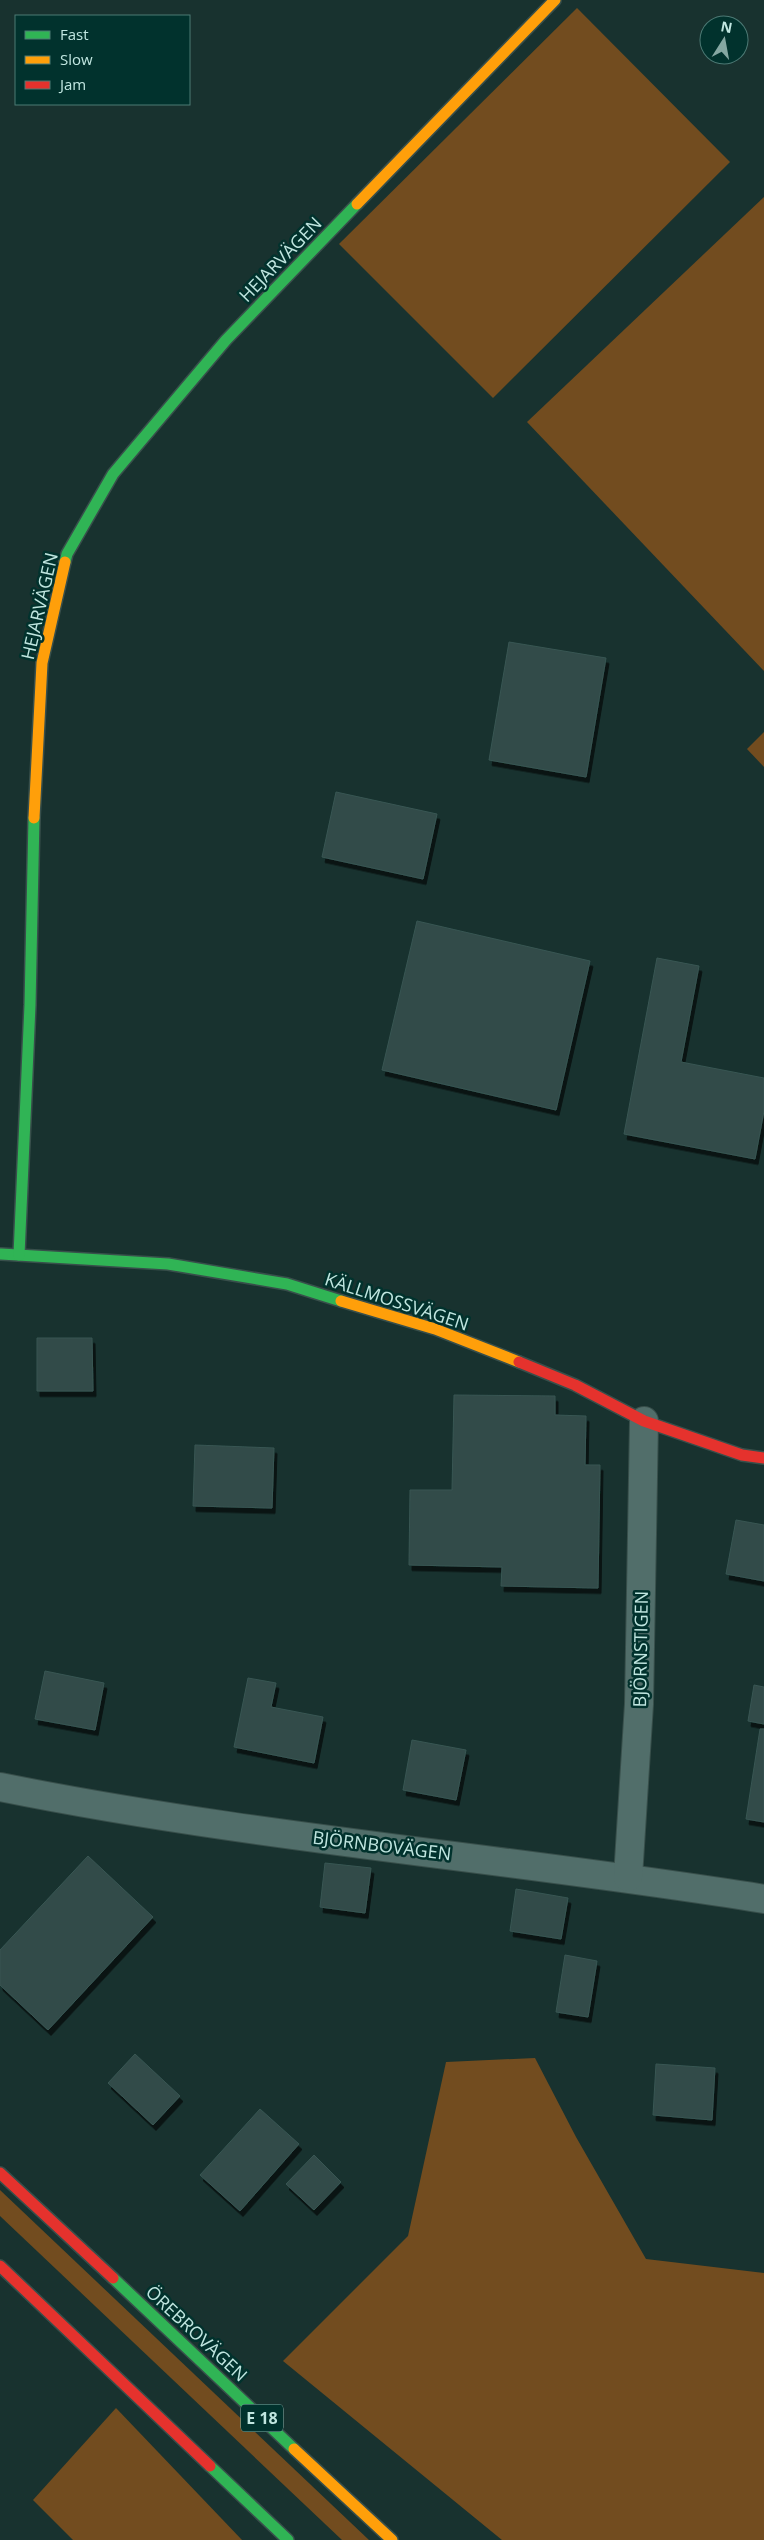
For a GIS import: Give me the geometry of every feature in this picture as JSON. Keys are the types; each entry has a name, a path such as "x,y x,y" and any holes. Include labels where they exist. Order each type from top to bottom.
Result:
{"main road":[{"name":"HEJARVÄGEN","path":"19,1255 30,1005 34,804 42,663 67,554 113,474 226,340 555,0"},
{"name":"KÄLLMOSSVÄGEN","path":"0,1254 168,1264 287,1284 435,1329 575,1385 644,1421 742,1455 764,1458"},
{"name":"ÖREBROVÄGEN","path":"0,2173 392,2540"},
{"path":"0,2266 288,2540"}],"street":[{"name":"BJÖRNSTIGEN","path":"628,1877 639,1704 644,1421"},
{"name":"BJÖRNBOVÄGEN","path":"0,1787 260,1830 628,1877 764,1899"}],"shaded area":[{"path":"577,8 730,162 493,398 339,244"},
{"path":"764,197 764,671 527,422"},
{"path":"764,732 764,767 747,749"},
{"path":"535,2058 576,2137 646,2259 764,2273 764,2540 502,2540 283,2361 408,2236 446,2062"},
{"path":"0,2190 369,2540 342,2540 0,2216"},
{"path":"116,2408 242,2540 73,2540 33,2500"}],"building":[{"path":"509,642 606,658 586,777 489,760"},
{"path":"336,792 437,814 423,879 322,857"},
{"path":"417,921 590,961 556,1110 382,1070"},
{"path":"657,958 699,966 681,1062 764,1078 764,1111 755,1159 624,1134"},
{"path":"37,1338 92,1338 93,1391 37,1391"},
{"path":"454,1395 555,1396 555,1415 586,1416 585,1465 600,1465 598,1588 501,1586 502,1567 409,1565 410,1490 452,1490"},
{"path":"195,1445 274,1448 272,1508 193,1506"},
{"path":"736,1520 764,1525 764,1581 726,1574"},
{"path":"45,1671 104,1683 95,1730 35,1719"},
{"path":"248,1678 276,1683 271,1707 323,1717 314,1763 234,1747"},
{"path":"754,1685 764,1687 764,1724 748,1721"},
{"path":"760,1729 764,1729 764,1822 746,1819"},
{"path":"412,1740 466,1750 456,1800 403,1790"},
{"path":"88,1856 153,1917 48,2030 0,1985 0,1950"},
{"path":"325,1863 371,1868 365,1913 320,1907"},
{"path":"516,1889 568,1898 561,1939 510,1931"},
{"path":"565,1955 597,1961 588,2017 556,2012"},
{"path":"135,2054 180,2096 153,2125 108,2083"},
{"path":"656,2064 715,2068 712,2120 653,2115"},
{"path":"260,2109 299,2144 240,2211 200,2175"},
{"path":"314,2155 341,2182 314,2210 286,2184"}],"traffic: fast":[{"path":"65,562 67,554 113,474 226,340 357,204"},
{"path":"19,1255 30,1005 34,818"},
{"path":"1,1254 168,1264 287,1284 341,1301"},
{"path":"113,2278 294,2449"},
{"path":"210,2466 288,2540"}],"traffic: slow":[{"path":"357,204 555,0"},
{"path":"34,818 42,663 65,562"},
{"path":"341,1301 435,1329 519,1362"},
{"path":"294,2449 392,2540"}],"traffic: jam":[{"path":"519,1362 575,1385 644,1421 742,1455 764,1458"},
{"path":"0,2173 113,2278"},
{"path":"0,2266 210,2466"}]}
